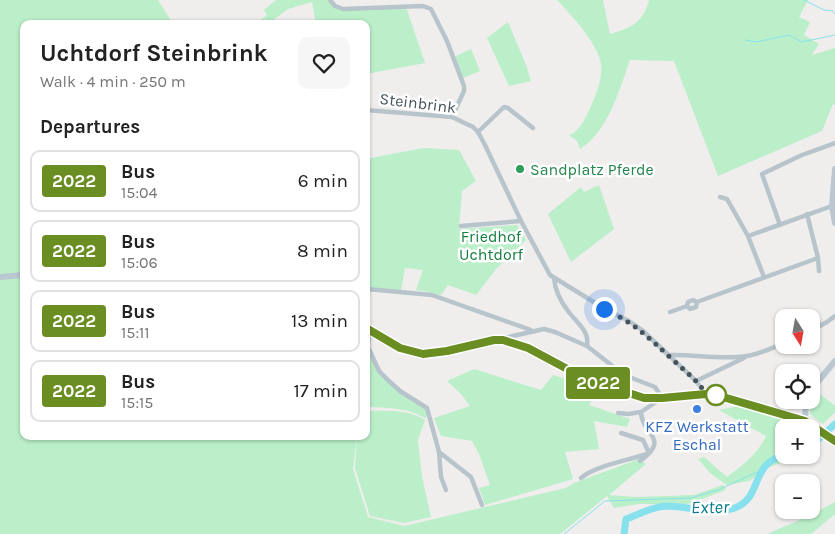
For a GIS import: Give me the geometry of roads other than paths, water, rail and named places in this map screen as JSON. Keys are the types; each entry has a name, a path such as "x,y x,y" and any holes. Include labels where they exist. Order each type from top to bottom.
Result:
{"street":[{"path":"330,0 335,6 343,9 423,6 431,9 447,41 464,86 452,118"},
{"path":"533,128 508,108 504,107 478,132 546,270 554,278 642,330 696,381 706,394"},
{"name":"Steinbrink","path":"370,110 452,118 467,123 478,132"},
{"path":"780,225 762,174 802,155 835,143"},
{"path":"835,169 832,206 835,223"},
{"path":"720,197 727,199 748,236 764,277"},
{"path":"748,236 832,206"},
{"path":"807,214 818,258 819,272"},
{"path":"461,226 521,221"},
{"path":"670,312 686,306 688,302 693,300 697,302 818,258"},
{"path":"0,277 20,275"},
{"path":"554,278 554,286 564,305 586,335 587,346"},
{"path":"370,289 432,295 533,331"},
{"path":"820,326 835,316"},
{"path":"370,330 400,348 423,354 447,351 544,329 587,346 616,370 655,387 662,398"},
{"path":"494,340 503,340 528,348 586,379 644,398 706,394 725,397 798,419"},
{"path":"668,355 747,356 775,347"},
{"path":"370,351 379,371 388,381 427,408 439,452 441,476 446,490"},
{"path":"696,381 747,356"},
{"path":"820,379 835,361"},
{"path":"618,413 633,414 640,412 662,398"},
{"path":"640,412 654,439 654,447 640,461"},
{"path":"820,430 832,439"},
{"path":"621,433 643,440 648,453"},
{"path":"439,452 470,477 482,505"},
{"path":"581,478 602,468 648,453"}],"waterway":[{"path":"804,0 824,10 833,11 835,14"},
{"path":"745,40 756,42 789,35 802,42 835,35"},
{"name":"Exter","path":"820,438 835,424"},
{"name":"Exter","path":"624,534 626,519 655,508 675,506 723,511 739,506 751,494 767,464 775,459"},
{"path":"564,534 605,501 691,498 718,490 762,470"}],"place":[{"name":"Sandplatz Pferde","path":"520,169"},
{"name":"KFZ Werkstatt Eschal","path":"697,409"}],"park label":[{"name":"Friedhof Uchtdorf","path":"491,245"}]}
